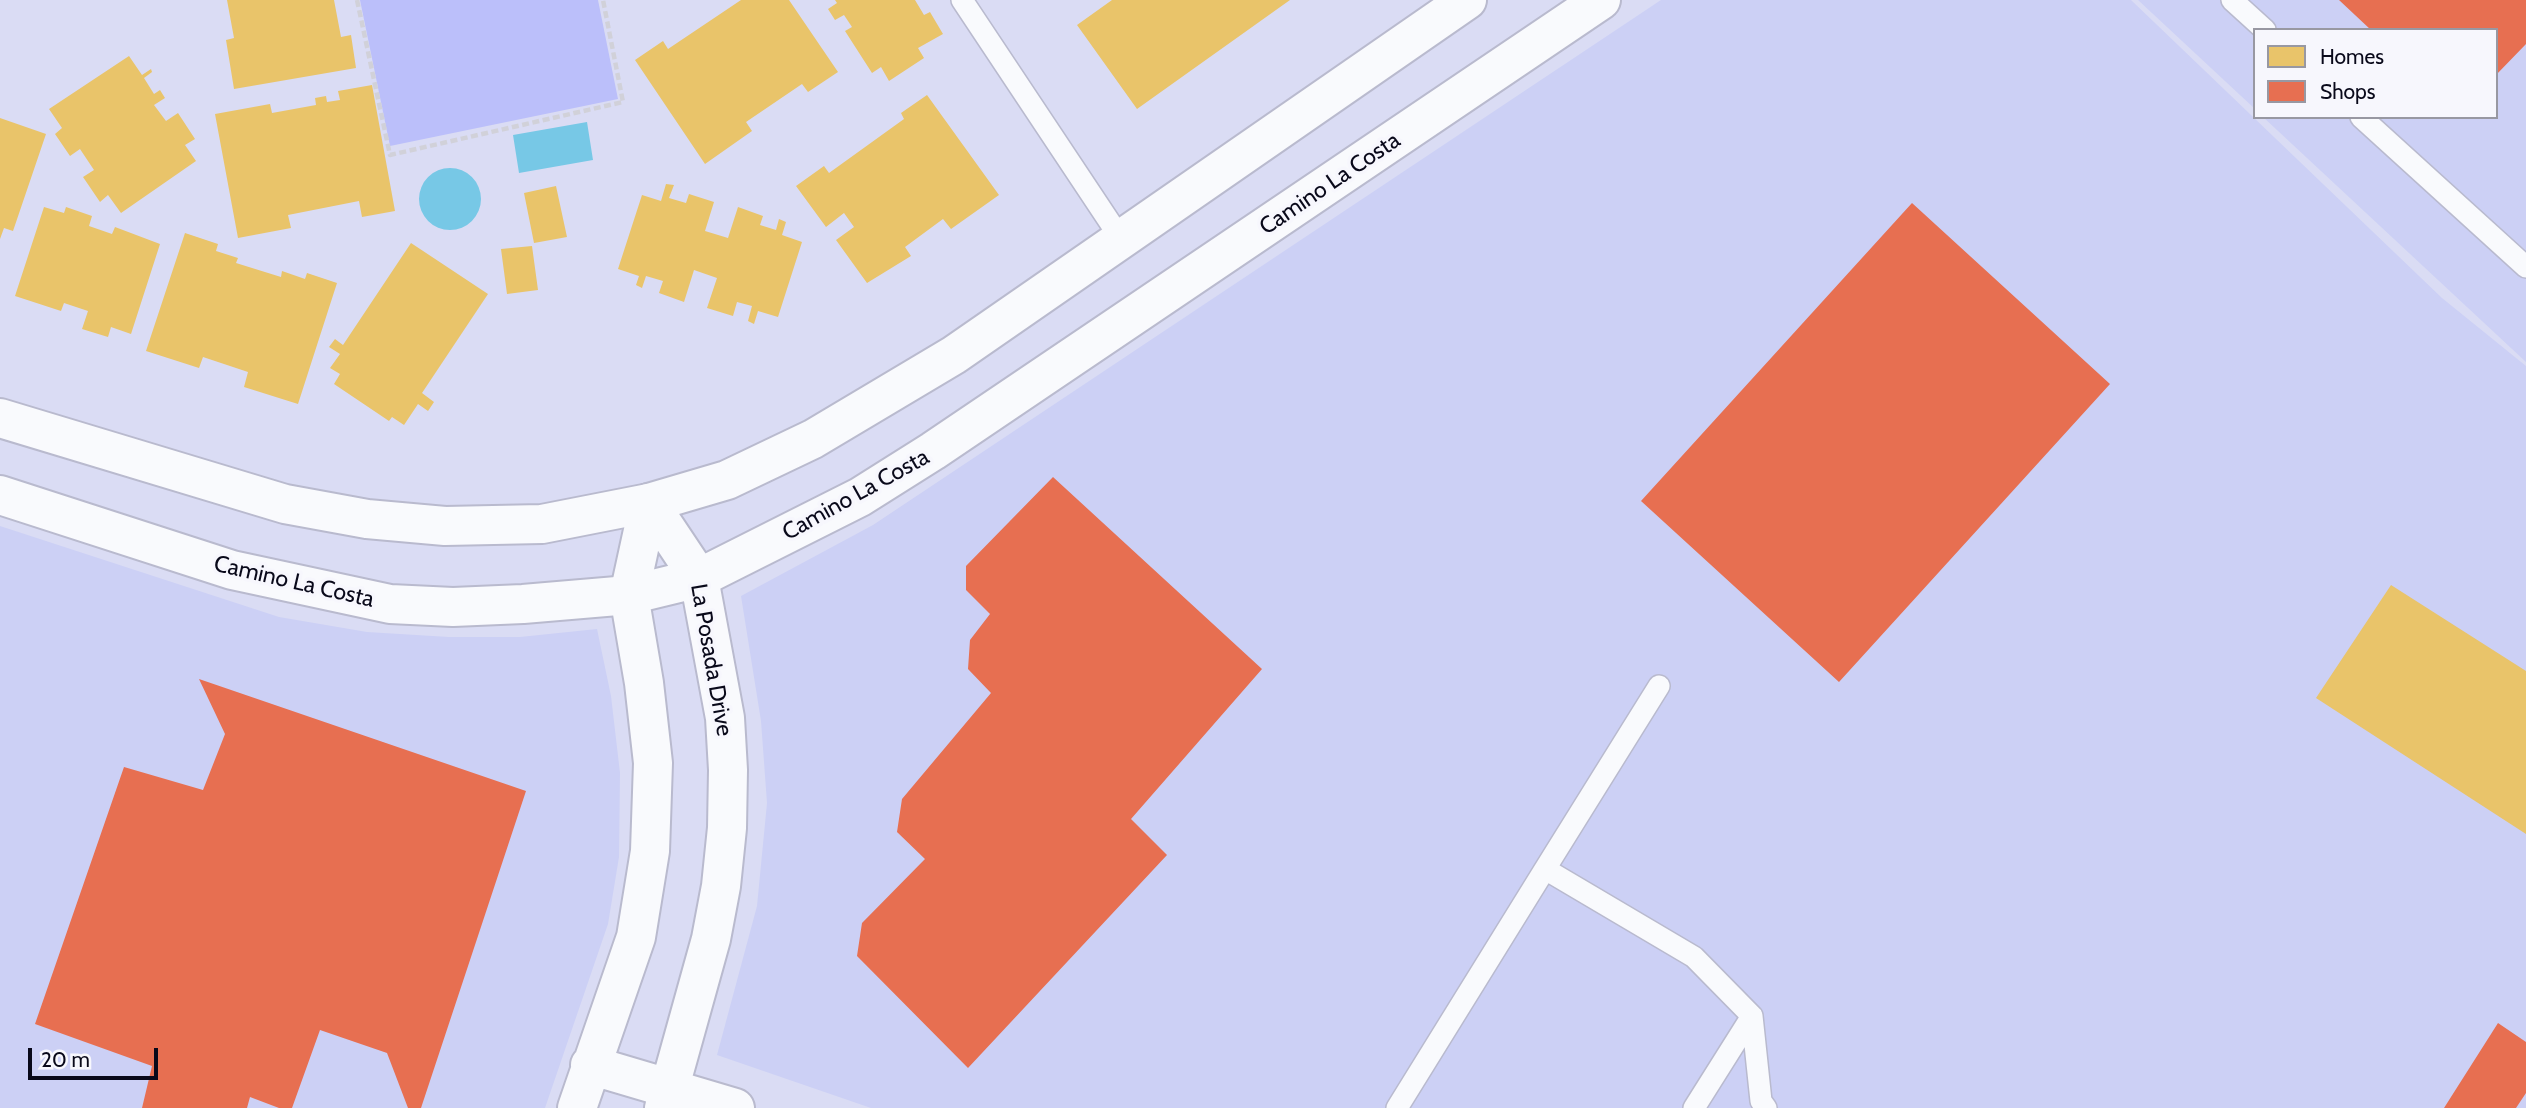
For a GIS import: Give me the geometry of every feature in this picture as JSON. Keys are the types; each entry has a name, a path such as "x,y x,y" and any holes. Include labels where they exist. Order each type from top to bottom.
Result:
{"street":[{"path":"0,418 285,504 368,519 445,526 542,524 649,502 727,480 813,439 954,355 1467,0"},
{"name":"Camino La Costa","path":"0,495 232,570 390,604 453,607 629,595 699,578 860,498 1601,0"},
{"path":"577,1108 636,937 650,851 653,763 644,683 629,595 649,502"},
{"name":"La Posada Drive","path":"649,502 699,578 725,718 727,828 721,886 711,939 668,1098"},
{"path":"590,1065 668,1098 735,1108"}],"lane":[{"path":"962,0 1121,239"},
{"path":"2232,0 2263,28"},
{"path":"2363,119 2526,267"},
{"path":"1397,1108 1658,686"},
{"path":"1545,869 1695,957 1752,1016 1761,1101 1766,1108"},
{"path":"1694,1108 1752,1016"}],"path":[{"path":"357,0 390,155 623,102 603,0"}],"shaded area":[{"path":"360,0 598,0 618,99 390,146"},
{"path":"1661,0 2131,0 2442,298 2526,366 2526,1108 871,1108 717,1055 757,906 767,803 761,721 741,596 873,525"},
{"path":"2138,0 2526,0 2526,362 2265,119 2498,119 2498,28 2253,28 2253,107"},
{"path":"587,122 593,160 519,173 513,135"},
{"path":"450,168 472,177 481,199 472,221 450,230 428,221 419,199 428,177"},
{"path":"0,526 279,617 367,632 449,637 520,637 597,629 611,696 620,773 619,857 608,924 545,1108 0,1108"}],"building: Homes":[{"path":"227,0 334,0 341,37 351,35 356,68 234,89 226,40 234,38"},
{"path":"741,0 789,0 838,72 808,92 802,84 746,122 752,131 705,164 635,60 663,41 668,49"},
{"path":"835,0 915,0 924,15 930,12 943,34 918,48 924,58 889,81 881,67 872,73 845,31 852,27 844,15 835,20 828,9 837,3"},
{"path":"1112,0 1290,0 1137,109 1077,25"},
{"path":"129,56 142,75 151,69 152,72 144,78 154,94 160,90 165,98 154,105 166,121 178,113 195,139 185,145 196,161 121,213 108,195 100,202 83,177 94,170 80,149 70,156 55,134 62,128 49,109"},
{"path":"372,85 395,211 362,217 359,201 288,215 291,228 238,238 215,114 270,104 272,113 316,105 315,98 326,96 327,102 340,100 338,91"},
{"path":"927,95 999,195 951,229 943,219 905,247 911,256 867,283 836,240 854,227 844,213 826,227 796,186 824,166 829,173 904,119 901,113"},
{"path":"0,118 46,134 13,231 4,228 0,239"},
{"path":"666,184 674,185 669,198 686,203 689,194 714,202 705,231 728,238 738,207 763,216 760,225 776,230 779,219 786,222 782,235 802,242 778,317 758,311 754,324 748,321 752,306 737,302 733,316 707,308 717,278 694,270 684,302 659,293 663,281 646,276 642,288 636,285 639,276 618,269 642,195 661,201"},
{"path":"556,186 567,237 534,243 524,193"},
{"path":"44,207 64,213 66,207 92,216 89,226 112,234 115,227 160,244 131,334 111,327 108,337 82,329 88,311 64,303 61,311 15,296"},
{"path":"185,233 218,244 216,251 238,258 236,263 281,277 282,271 305,279 307,273 337,283 298,404 244,387 248,372 203,357 199,368 146,351"},
{"path":"411,243 488,294 422,393 434,402 428,411 418,404 404,425 392,417 389,421 334,384 340,374 330,368 340,354 329,347 335,339 343,345"},
{"path":"532,246 538,290 507,294 501,249"},
{"path":"2391,585 2526,671 2526,834 2316,698"}],"building: Shops":[{"path":"2339,0 2526,0 2526,44 2498,73 2498,28 2369,28"},
{"path":"1912,203 2110,384 1839,682 1641,501"},
{"path":"1053,477 1262,669 1131,819 1167,855 968,1068 857,956 862,923 925,859 897,832 902,799 991,693 968,669 970,640 990,614 966,590 966,566"},
{"path":"199,679 526,791 421,1108 408,1108 387,1053 320,1030 292,1108 279,1108 250,1097 247,1108 142,1108 152,1066 35,1024 124,767 203,790 225,734"},
{"path":"2498,1023 2526,1042 2526,1093 2516,1108 2444,1108"}]}
